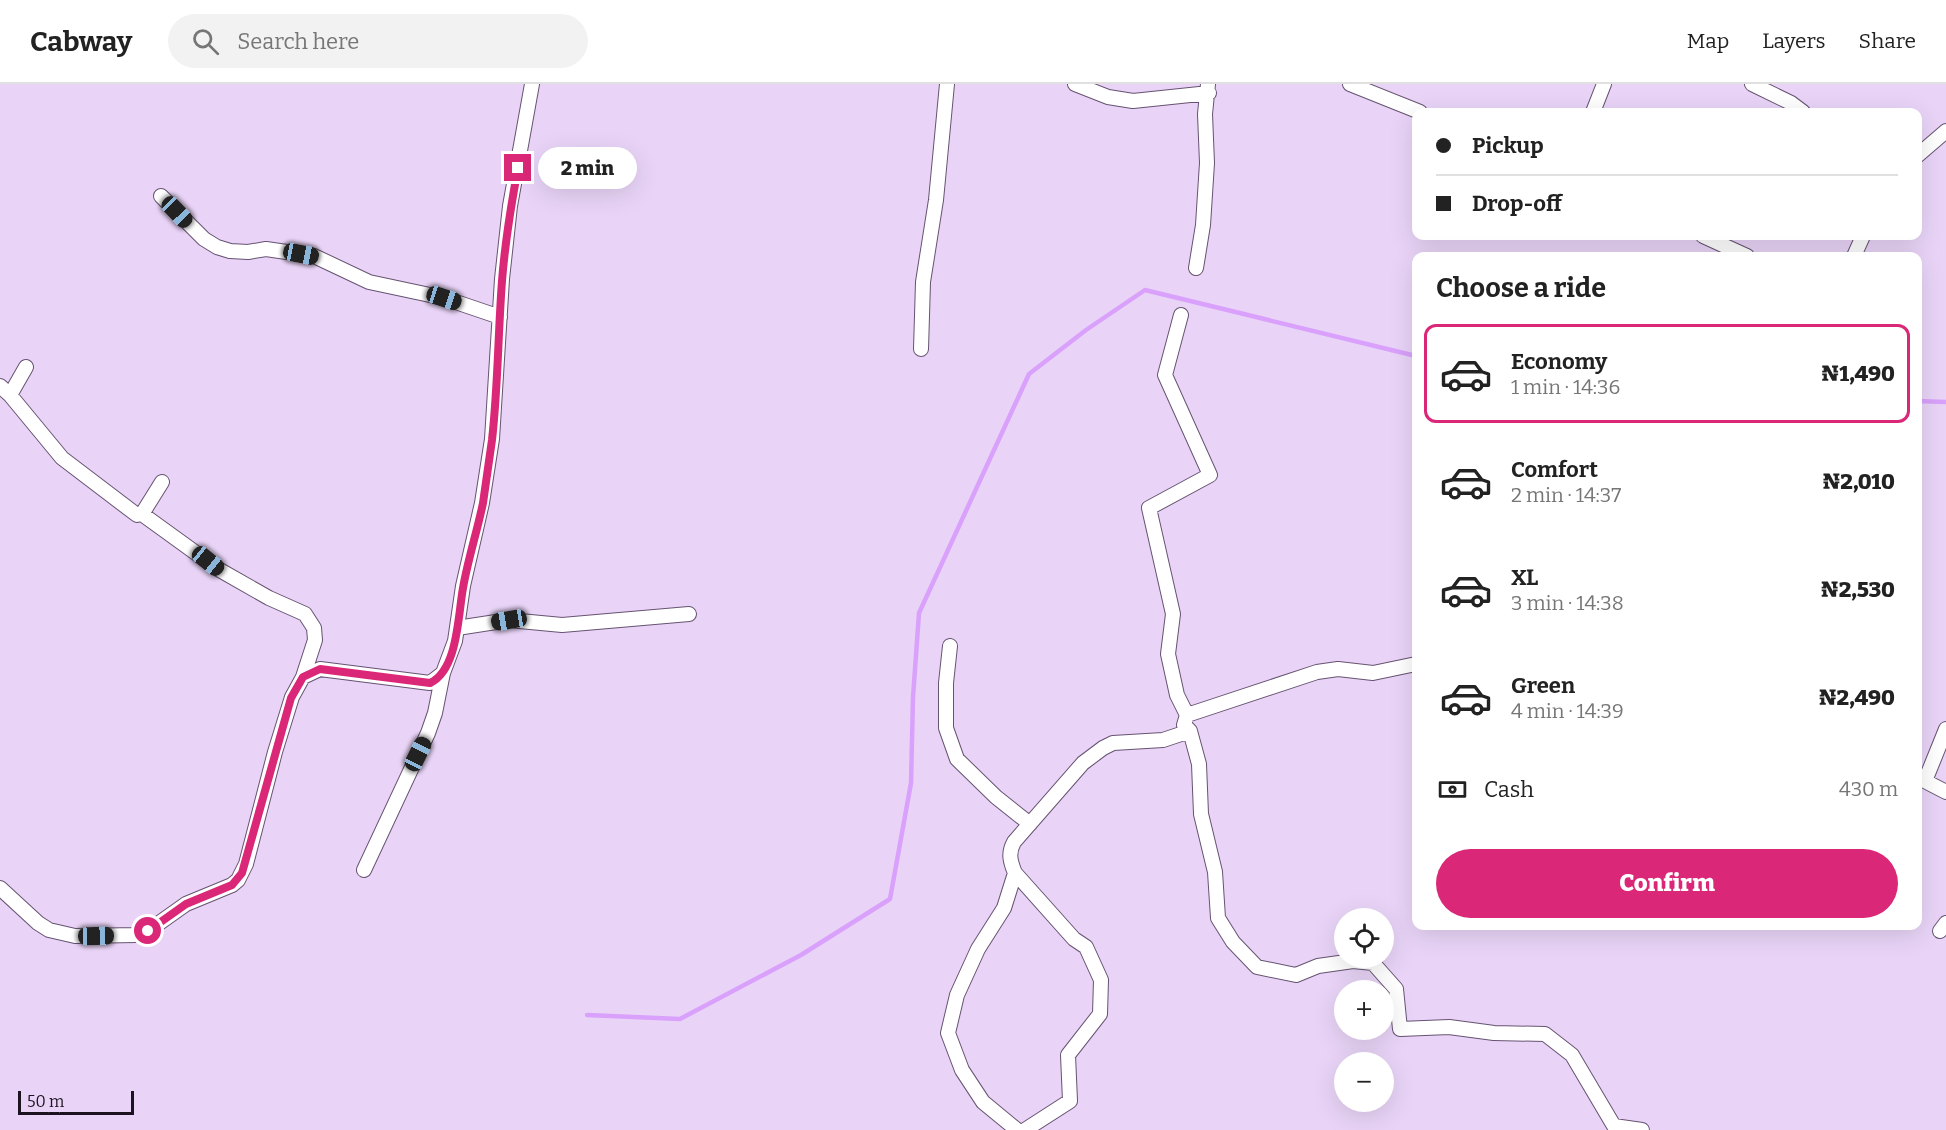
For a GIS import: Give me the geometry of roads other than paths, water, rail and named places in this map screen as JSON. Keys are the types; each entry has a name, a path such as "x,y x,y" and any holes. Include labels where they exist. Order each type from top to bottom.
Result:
{"street":[{"path":"303,677 320,669 430,683 437,680 448,663 457,628 463,586 483,503 492,439 502,279 510,206 532,84"},
{"path":"921,349 923,282 936,200 947,84"},
{"path":"1075,84 1108,97 1133,101 1208,88 1205,114 1207,163 1204,214 1196,268"},
{"path":"1350,84 1412,109"},
{"path":"1595,108 1604,84"},
{"path":"1752,84 1798,108"},
{"path":"1922,152 1946,131"},
{"path":"161,196 204,239 217,247 230,251 248,252 266,249 314,256 369,282 444,298 500,317"},
{"path":"1712,240 1738,252"},
{"path":"1181,315 1165,375 1210,475 1149,508 1173,614 1168,654 1177,695 1187,715 1184,725 1190,731 1199,764 1201,814 1215,872 1218,918 1233,942 1257,967 1296,975 1318,966 1353,961 1373,963 1396,989 1400,1029 1449,1028 1494,1034 1545,1034 1572,1055 1614,1126 1642,1130"},
{"path":"0,888 38,923 49,930 75,936 137,935 148,931 186,904 232,885 238,880 246,864 274,752 291,698 303,677 315,640 314,628 305,614 269,598 218,569 142,514 136,515 62,458 5,391 26,367"},
{"path":"142,514 162,482"},
{"path":"457,628 509,620 562,625 689,614"},
{"path":"950,646 946,683 946,728 957,759 996,797 1030,824"},
{"path":"1187,715 1317,672 1338,669 1373,673 1412,665"},
{"path":"364,870 428,733 443,673"},
{"path":"1922,777 1946,729"},
{"path":"1025,1130 1070,1101 1068,1055 1100,1014 1101,980 1086,946 1068,932 1015,873 1010,861 1010,850 1014,842 1083,763 1102,748 1113,743 1163,740 1190,731"},
{"path":"1922,780 1946,792"},
{"path":"1015,873 1004,908 978,949 957,995 948,1033 962,1070 983,1102 1017,1130"}],"waterway":[{"path":"587,1015 680,1019 801,955 890,899 911,783 913,697 919,613 1029,374 1086,330 1145,290 1412,355"},
{"path":"1922,401 1946,402"}]}
